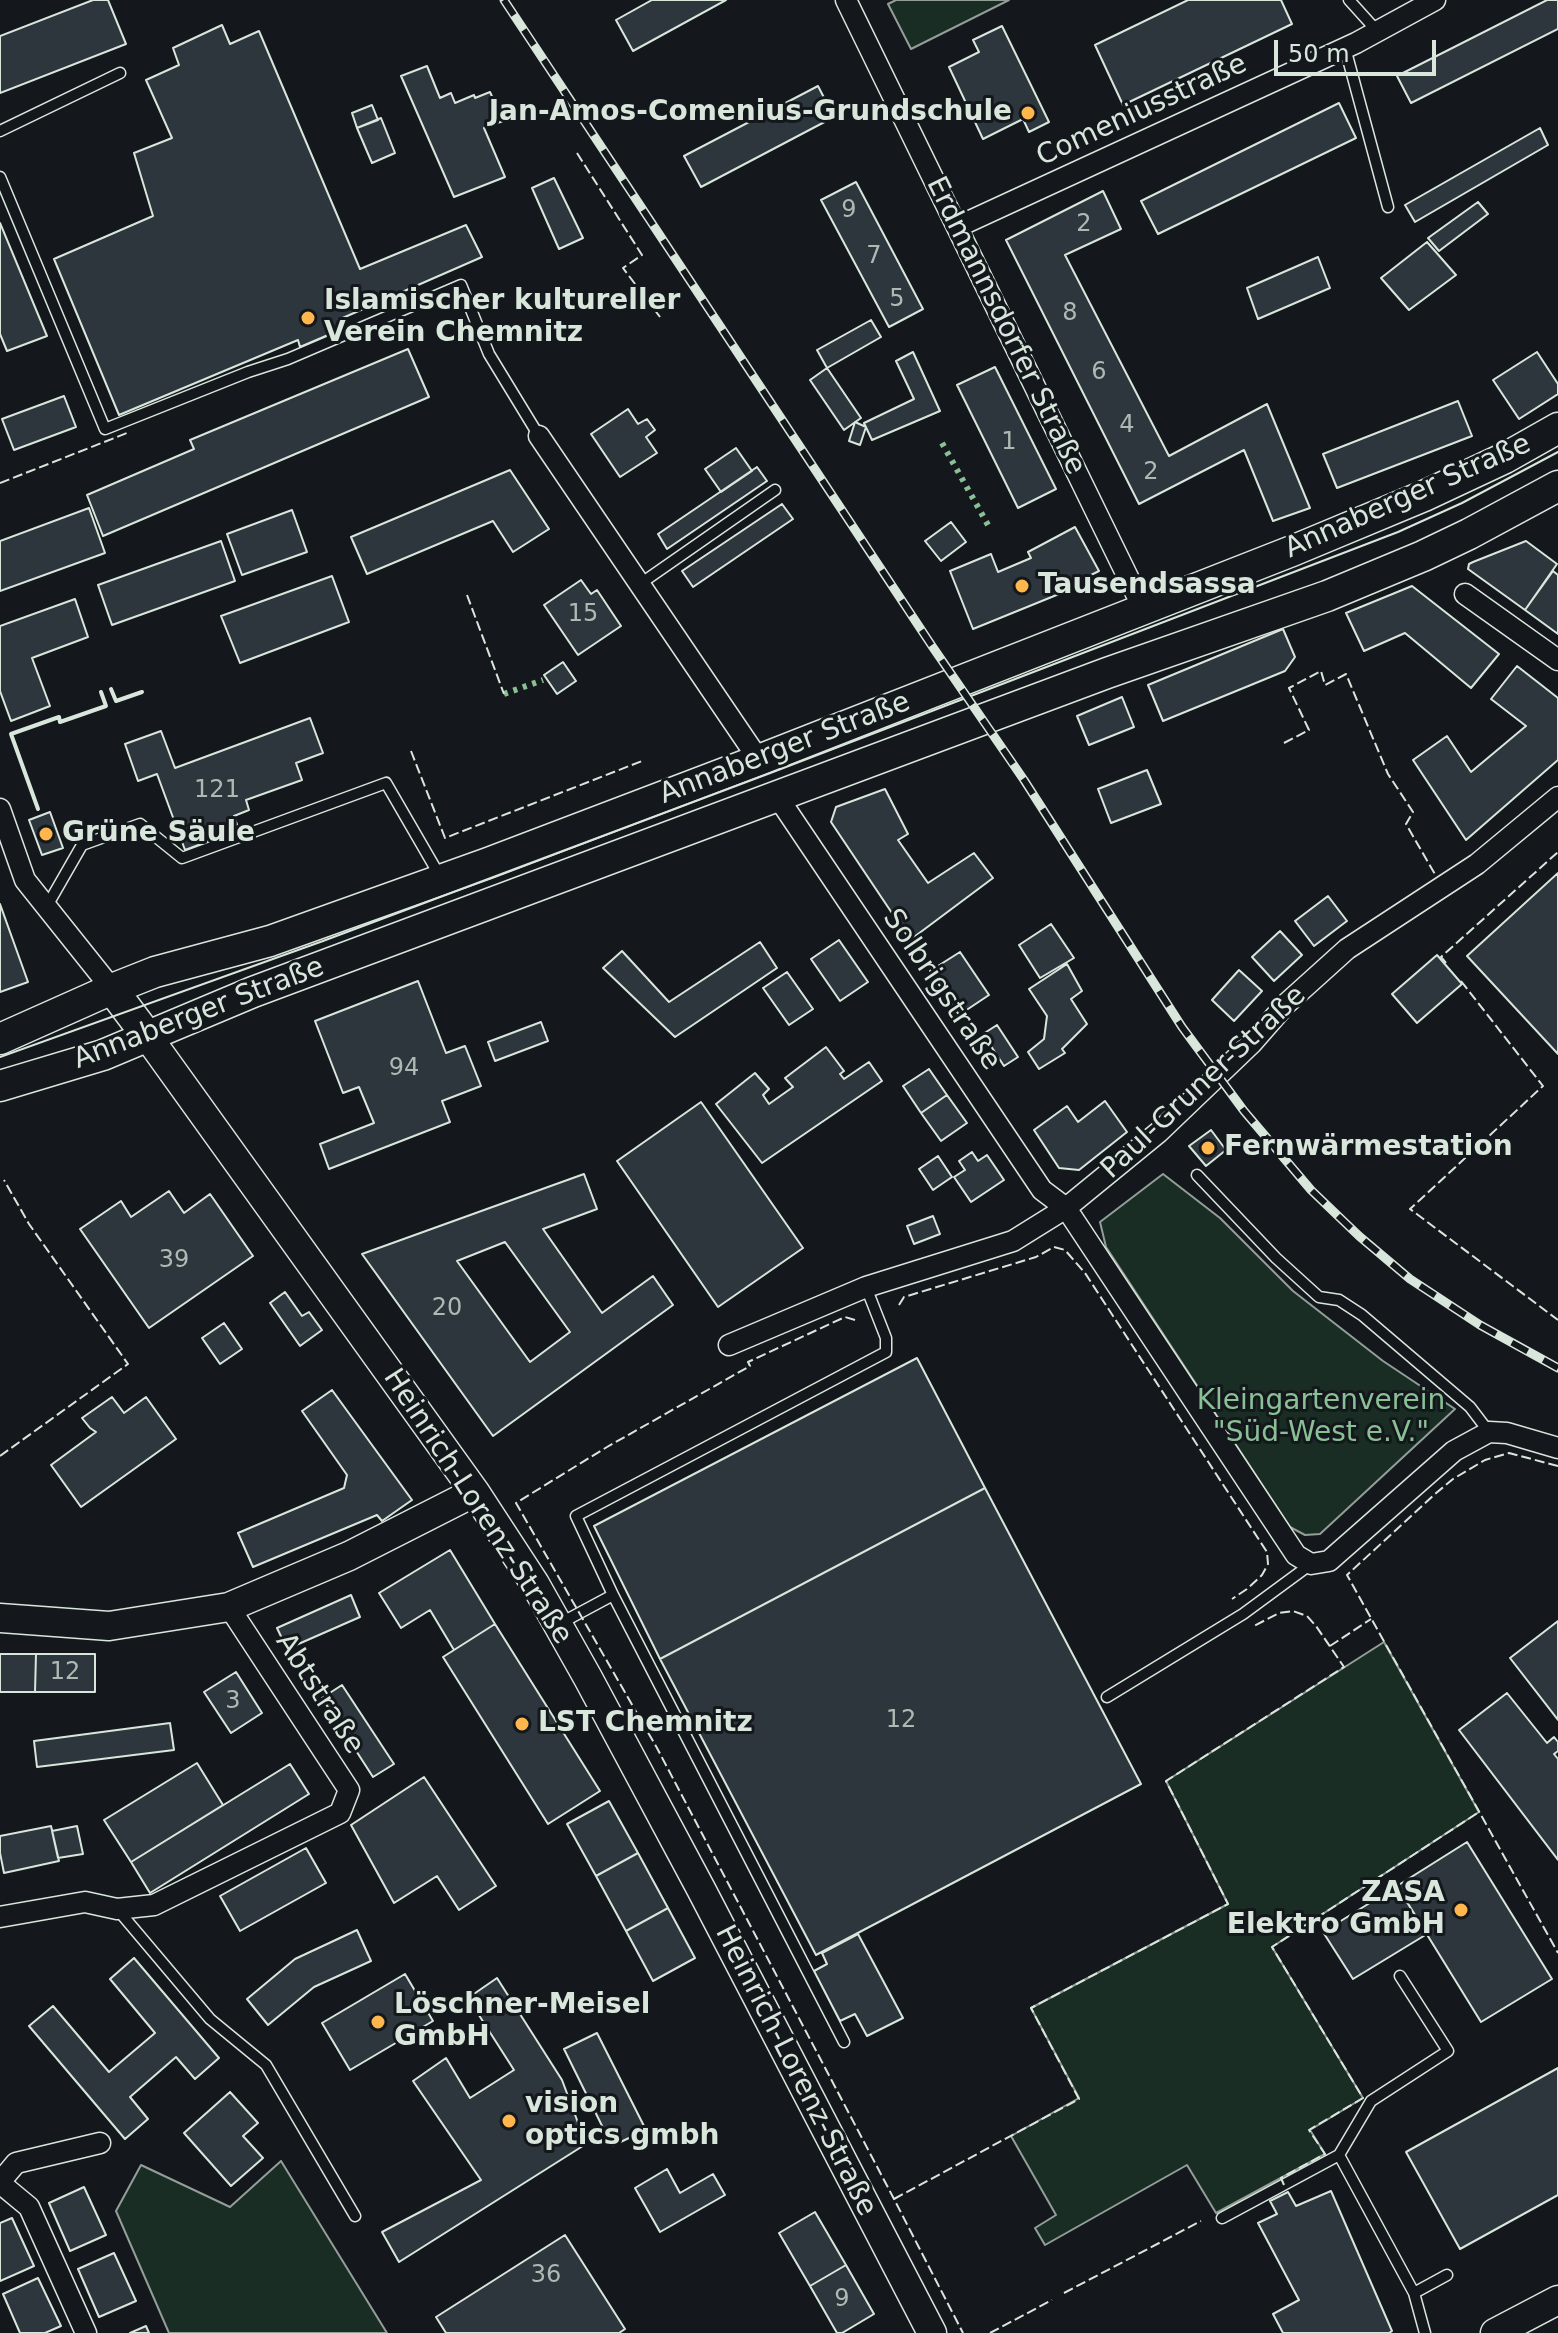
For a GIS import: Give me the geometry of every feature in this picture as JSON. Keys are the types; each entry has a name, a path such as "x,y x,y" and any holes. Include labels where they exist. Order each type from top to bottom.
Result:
{"main road":[{"name":"Annaberger Straße","path":"0,1039 155,972 270,941 442,880 759,760 1424,496 1505,458 1558,428"},
{"name":"Annaberger Straße","path":"0,1086 103,1055 253,992 1163,653 1327,596 1503,517 1558,486"},
{"name":"Erdmannsdorfer Straße","path":"1143,608 1163,653"},
{"name":"Heinrich-Lorenz-Straße","path":"112,989 148,1037"}],"street":[{"name":"Erdmannsdorfer Straße","path":"846,0 1143,608"},
{"name":"Comeniusstraße","path":"957,227 1345,48 1435,0"},
{"path":"539,436 759,760"},
{"path":"1465,594 1558,660"},
{"name":"Solbrigstraße","path":"777,796 1042,1190 1066,1208 1296,1555 1311,1564"},
{"name":"Paul-Gruner-Straße","path":"729,1345 866,1287 1013,1241 1066,1208 1159,1132 1252,1043 1286,1004 1347,949 1477,864 1558,797"},
{"name":"Heinrich-Lorenz-Straße","path":"0,809 25,880 112,989"},
{"name":"Heinrich-Lorenz-Straße","path":"148,1037 475,1492 535,1584 706,1899 932,2333"},
{"path":"1311,1564 1329,1561 1454,1451 1489,1432 1507,1433 1558,1448"},
{"path":"0,1618 109,1626 229,1607 349,1556 475,1492"},
{"name":"Abtstraße","path":"117,1909 154,1905 340,1813 349,1790 229,1607"},
{"path":"0,1917 85,1902 117,1909"},
{"path":"86,2333 29,2207 0,2182 16,2163 100,2143"},
{"path":"1495,2333 1558,2300"}],"lane":[{"path":"1349,0 1377,31"},
{"path":"1345,48 1388,207"},
{"path":"0,131 120,73"},
{"path":"0,177 105,429 288,359 461,285 489,354 539,436"},
{"path":"640,584 775,490"},
{"path":"47,906 82,845 140,824 182,858 386,783 442,880"},
{"path":"1197,1175 1276,1258 1319,1297 1339,1300 1362,1315 1470,1407 1489,1432"},
{"path":"844,2042 613,1595 576,1516 886,1352 886,1338 866,1287"},
{"path":"1107,1697 1243,1614 1311,1564"},
{"path":"558,1625 613,1595"},
{"path":"117,1909 210,2019 266,2065 355,2216"},
{"path":"1222,2218 1339,2155 1371,2101 1448,2051 1400,1976"},
{"path":"1339,2155 1414,2293 1425,2333"},
{"path":"1414,2293 1447,2275"}],"green space":[{"path":"896,0 1009,0 911,49 888,4"},
{"name":"Kleingartenverein \"Süd-West e.V.\"","path":"1163,1174 1220,1218 1293,1291 1383,1361 1455,1409 1320,1534 1305,1535 1290,1527 1106,1247 1100,1222"},
{"path":"1384,1642 1479,1812 1272,1947 1363,2098 1310,2130 1325,2154 1216,2213 1187,2165 1045,2245 1035,2228 1056,2215 1011,2136 1079,2098 1031,2008 1228,1904 1166,1781"},
{"path":"281,2161 387,2333 169,2333 116,2211 141,2165 230,2207"}],"building":[{"path":"93,0 108,0 126,44 0,93 0,36"},
{"path":"652,0 726,0 633,51 616,20"},
{"path":"1188,0 1281,0 1292,24 1123,105 1095,45"},
{"path":"1547,0 1558,0 1558,29 1411,103 1397,76"},
{"path":"222,25 230,44 259,31 360,269 466,225 482,257 338,320 342,329 300,347 298,340 119,415 54,259 153,216 134,153 172,138 146,80 179,65 173,48"},
{"path":"1002,26 1049,122 1029,132 1023,119 983,139 949,67 979,52 973,40"},
{"path":"427,66 440,98 451,93 455,103 490,92 503,121 484,128 505,177 454,197 401,76"},
{"path":"818,86 834,117 701,187 684,156"},
{"path":"1339,103 1356,138 1158,234 1141,201"},
{"path":"372,105 378,120 357,128 352,113"},
{"path":"381,118 395,153 372,163 357,128"},
{"path":"1540,128 1548,145 1415,222 1405,205"},
{"path":"554,178 583,238 559,249 532,188"},
{"path":"856,182 923,309 889,327 821,200"},
{"path":"1103,191 1121,229 1065,255 1169,456 1267,404 1310,508 1273,521 1244,450 1139,504 1006,240"},
{"path":"1478,202 1488,214 1439,251 1428,238"},
{"path":"0,223 47,336 7,351 0,334"},
{"path":"1427,242 1456,275 1409,310 1381,278"},
{"path":"1318,257 1330,288 1258,319 1247,288"},
{"path":"871,320 881,337 827,368 817,350"},
{"path":"408,349 429,397 103,536 87,495 194,449 190,440"},
{"path":"913,352 940,411 872,440 864,423 914,399 896,361"},
{"path":"1537,352 1558,384 1558,394 1519,419 1493,380"},
{"path":"995,367 1056,489 1018,508 957,385"},
{"path":"827,368 861,418 844,430 810,380"},
{"path":"64,396 76,427 14,450 2,419"},
{"path":"1458,401 1472,436 1337,488 1323,454"},
{"path":"628,409 638,424 647,419 655,430 646,437 657,453 620,477 591,434"},
{"path":"855,422 866,427 860,445 849,441"},
{"path":"736,448 752,471 721,492 705,469"},
{"path":"757,467 767,481 667,549 658,534"},
{"path":"510,470 549,529 513,552 493,521 367,574 351,537"},
{"path":"782,504 793,519 693,587 682,571"},
{"path":"89,508 105,553 0,591 0,541"},
{"path":"292,510 307,552 242,575 227,534"},
{"path":"951,522 966,542 941,561 925,541"},
{"path":"1075,527 1099,571 1089,576 1091,581 973,629 950,571 991,554 998,572 1031,558 1028,552"},
{"path":"221,541 235,581 112,625 98,585"},
{"path":"1526,541 1557,564 1525,610 1468,569 1473,562"},
{"path":"1553,571 1558,575 1558,634 1525,610"},
{"path":"332,576 349,622 240,663 221,616"},
{"path":"581,580 591,594 597,590 621,626 578,655 544,605"},
{"path":"1412,586 1499,654 1471,688 1405,633 1364,651 1346,613"},
{"path":"75,599 88,637 32,658 50,706 11,721 0,691 0,626"},
{"path":"1283,629 1295,657 1285,671 1163,721 1148,685"},
{"path":"563,662 576,681 557,694 544,675"},
{"path":"1517,666 1558,698 1558,760 1466,840 1413,760 1447,736 1471,772 1526,726 1491,699"},
{"path":"1122,697 1134,727 1089,745 1077,716"},
{"path":"310,718 323,753 296,763 302,780 246,800 249,810 234,816 239,830 185,850 157,774 138,781 125,744 161,731 175,768"},
{"path":"1147,770 1161,804 1111,823 1098,789"},
{"path":"885,789 908,834 898,840 928,883 974,853 993,878 910,940 831,822 836,807"},
{"name":"Grüne Säule","path":"50,812 63,848 42,855 29,820"},
{"path":"1558,873 1558,1054 1467,956"},
{"path":"1328,896 1347,921 1314,946 1295,921"},
{"path":"0,904 28,982 0,992"},
{"path":"1051,924 1074,958 1040,978 1019,945"},
{"path":"1280,931 1302,955 1274,981 1252,957"},
{"path":"839,940 868,982 840,1001 811,959"},
{"path":"760,942 777,968 675,1037 603,968 622,951 669,1002"},
{"path":"960,952 989,995 959,1015 930,971"},
{"path":"1437,955 1462,984 1417,1023 1392,994"},
{"path":"1067,964 1082,991 1071,999 1087,1024 1062,1049 1065,1053 1039,1069 1028,1052 1044,1039 1047,1016 1029,989"},
{"path":"1239,970 1262,991 1234,1021 1212,1000"},
{"path":"787,972 813,1009 789,1025 763,988"},
{"path":"418,981 446,1053 465,1046 481,1086 442,1101 450,1122 329,1169 320,1144 374,1123 359,1087 343,1093 315,1021"},
{"path":"541,1022 548,1041 495,1061 488,1042"},
{"path":"997,1025 1018,1057 1004,1066 983,1034"},
{"path":"826,1047 844,1071 840,1074 844,1079 869,1062 882,1081 762,1163 716,1104 755,1073 769,1089 763,1095 769,1104 793,1087 785,1078"},
{"path":"929,1069 947,1095 921,1113 903,1086"},
{"path":"947,1095 967,1123 941,1141 921,1113"},
{"path":"1105,1101 1127,1132 1079,1170 1059,1168 1034,1130 1067,1106 1078,1122"},
{"path":"701,1102 803,1248 718,1307 617,1161"},
{"name":"Fernwärmestation","path":"1211,1130 1226,1150 1206,1166 1189,1146"},
{"path":"972,1152 978,1161 987,1155 1004,1180 971,1202 954,1177 965,1170 959,1161"},
{"path":"938,1156 952,1177 933,1190 919,1169"},
{"path":"584,1174 597,1209 543,1229 602,1313 653,1276 673,1305 493,1436 362,1254","holes":["505,1242 570,1332 530,1362 457,1261"]},
{"path":"169,1191 184,1213 210,1194 253,1256 149,1328 80,1229 121,1201 131,1217"},
{"path":"933,1216 940,1234 914,1244 907,1226"},
{"path":"285,1292 302,1316 309,1312 322,1330 300,1346 270,1303"},
{"path":"224,1323 242,1349 220,1364 202,1338"},
{"path":"917,1358 985,1488 660,1659 594,1526"},
{"path":"332,1390 412,1500 382,1521 377,1515 253,1567 238,1533 344,1488 347,1475 302,1411"},
{"path":"112,1397 124,1413 146,1397 176,1439 81,1507 51,1465 96,1432 82,1418"},
{"path":"985,1488 1141,1784 816,1955 660,1659"},
{"path":"450,1550 495,1624 454,1650 430,1610 401,1628 379,1593"},
{"path":"351,1595 360,1617 287,1649 277,1628"},
{"path":"1558,1621 1558,1720 1510,1658"},
{"name":"LST Chemnitz","path":"495,1624 600,1791 548,1824 443,1657"},
{"path":"0,1654 36,1654 35,1692 0,1692"},
{"path":"36,1654 95,1654 95,1692 35,1692"},
{"path":"236,1672 262,1713 231,1733 204,1692"},
{"path":"342,1685 394,1764 373,1777 322,1698"},
{"path":"1507,1693 1547,1743 1554,1737 1558,1742 1558,1751 1554,1754 1558,1759 1558,1860 1459,1730"},
{"path":"170,1723 174,1750 37,1767 34,1741"},
{"path":"197,1763 223,1805 131,1862 104,1820"},
{"path":"290,1764 309,1794 150,1893 131,1862"},
{"path":"424,1777 496,1886 459,1910 437,1876 394,1903 351,1825"},
{"path":"609,1801 638,1853 596,1876 567,1824"},
{"path":"51,1826 59,1861 4,1873 0,1836"},
{"path":"77,1826 83,1854 58,1858 52,1831"},
{"name":"ZASA Elektro GmbH","path":"1467,1842 1552,1979 1481,2022 1397,1886"},
{"path":"306,1848 326,1883 240,1931 220,1896"},
{"path":"638,1853 668,1908 626,1931 596,1876"},
{"path":"1397,1886 1427,1934 1353,1979 1323,1932"},
{"path":"668,1908 695,1958 653,1981 626,1931"},
{"path":"357,1930 371,1961 314,1987 268,2025 247,1999 295,1959"},
{"path":"858,1934 903,2018 867,2036 855,2014 840,2021 814,1971 827,1964 822,1953"},
{"path":"134,1958 219,2058 195,2079 176,2057 130,2097 148,2119 125,2139 29,2026 53,2006 109,2072 155,2033 110,1979"},
{"name":"Löschner-Meisel GmbH","path":"405,1974 433,2021 350,2070 322,2023"},
{"name":"vision optics gmbh","path":"497,1978 562,2080 586,2144 399,2262 382,2232 481,2180 413,2081 446,2058 470,2098 514,2070 468,1998"},
{"path":"597,2033 646,2130 612,2146 564,2049"},
{"path":"1558,2068 1558,2195 1460,2249 1406,2152"},
{"path":"230,2092 258,2123 243,2136 263,2158 231,2186 184,2133"},
{"path":"667,2169 680,2193 713,2174 725,2195 660,2232 635,2188"},
{"path":"84,2187 106,2235 70,2251 49,2203"},
{"path":"1331,2191 1392,2331 1389,2333 1283,2333 1273,2314 1299,2300 1258,2223 1277,2214 1270,2201 1288,2192 1296,2206"},
{"path":"815,2212 846,2265 810,2286 779,2233"},
{"path":"12,2218 34,2266 0,2281 0,2223"},
{"path":"565,2235 625,2329 619,2333 446,2333 436,2317"},
{"path":"114,2253 136,2301 99,2317 78,2269"},
{"path":"846,2265 874,2314 837,2333 810,2286"},
{"path":"38,2278 61,2326 45,2333 20,2333 3,2294"},
{"path":"146,2326 149,2333 130,2333"}],"tram line":[{"path":"0,1057 323,941 1398,532 1462,503 1558,452"}],"railway":[{"path":"504,0 1024,780 1182,1027 1244,1111 1311,1190 1410,1279 1480,1325 1558,1368"}],"hedge":[{"path":"942,443 988,525"},
{"path":"504,694 543,680"}],"fence":[{"path":"577,153 642,255 623,268 660,317"},
{"path":"0,483 127,433"},
{"path":"467,595 504,694"},
{"path":"1284,743 1309,730 1289,688 1321,671 1325,685 1346,674 1388,774 1413,812 1406,824 1436,876"},
{"path":"411,751 445,838 642,761"},
{"path":"1446,963 1441,957 1558,852"},
{"path":"1461,981 1543,1086 1410,1209 1558,1320"},
{"path":"0,1456 128,1364 29,1224 4,1180"},
{"path":"899,1305 904,1297 1036,1257 1054,1247 1065,1250 1085,1273 1267,1552 1268,1564 1262,1575 1232,1599"},
{"path":"855,1320 845,1317 748,1362 750,1366 516,1503 657,1748 963,2333"},
{"path":"1558,1466 1509,1453 1485,1460 1453,1479 1347,1575 1558,1953"},
{"path":"894,2199 1079,2099 1031,2008 1228,1904 1166,1781 1344,1667 1307,1616 1293,1611 1279,1613 1252,1627"},
{"path":"1330,1646 1371,1619"},
{"path":"1284,2185 1281,2178 1325,2154 1309,2130 1363,2098 1272,1947 1479,1812"},
{"path":"1064,2293 1201,2221"},
{"path":"990,2333 1052,2300"}],"wall":[{"path":"111,689 116,701 142,692"},
{"path":"38,809 11,734 59,717 60,722 106,706 101,692"}],"place":[{"name":"Jan-Amos-Comenius-Grundschule","path":"1028,113"},
{"name":"Islamischer kultureller Verein Chemnitz","path":"308,318"},
{"name":"Tausendsassa","path":"1022,586"},
{"name":"Grüne Säule","path":"46,834"},
{"name":"Fernwärmestation","path":"1208,1148"},
{"name":"LST Chemnitz","path":"522,1724"},
{"name":"ZASA Elektro GmbH","path":"1461,1910"},
{"name":"Löschner-Meisel GmbH","path":"378,2022"},
{"name":"vision optics gmbh","path":"509,2121"}]}
